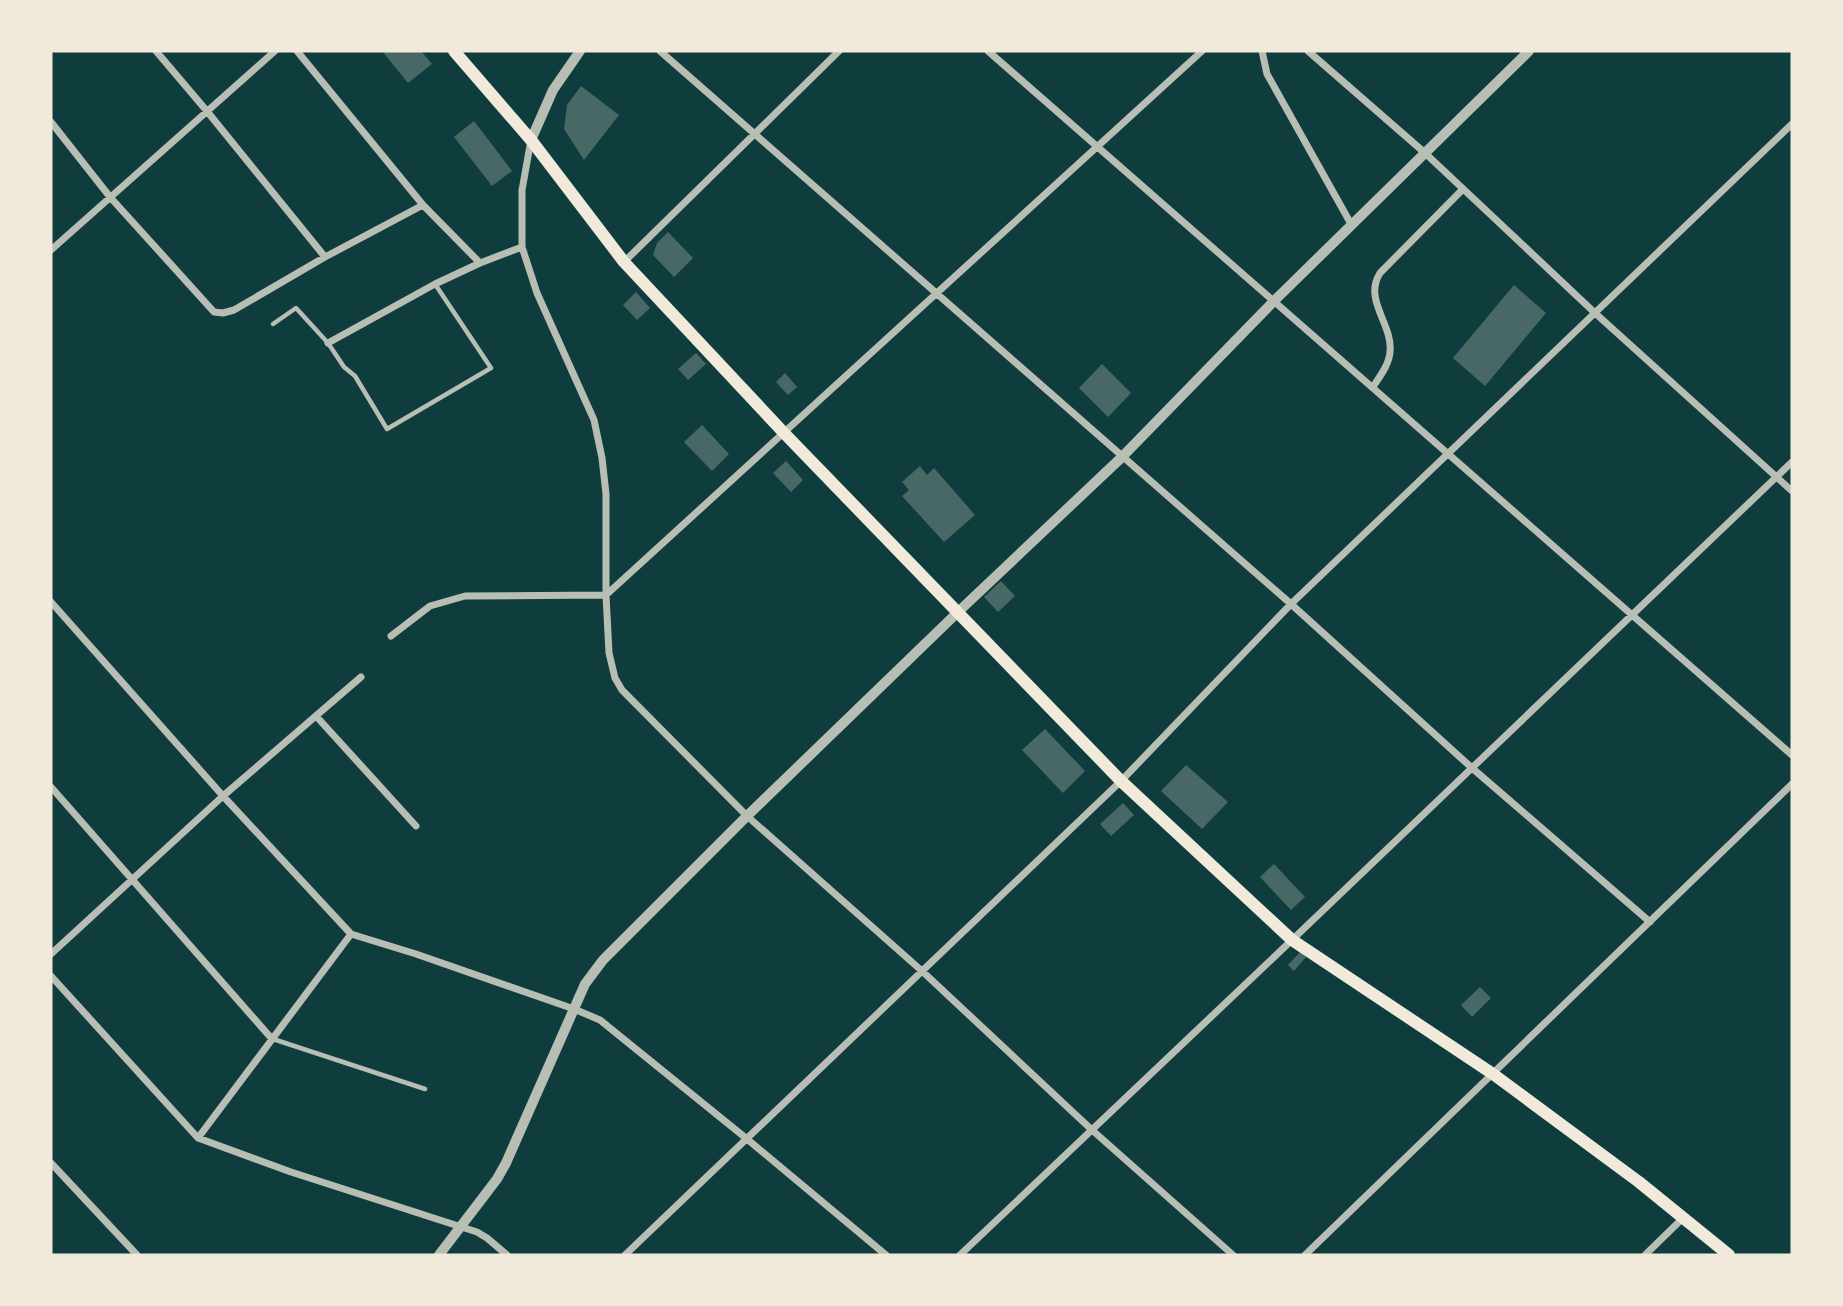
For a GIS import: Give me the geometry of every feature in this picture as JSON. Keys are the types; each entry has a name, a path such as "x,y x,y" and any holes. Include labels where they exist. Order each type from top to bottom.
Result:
{"main road":[{"path":"454,51 531,140 624,262 785,434 1121,781 1292,940 1493,1074 1639,1182 1729,1255"}],"street":[{"path":"156,51 325,257"},
{"path":"51,250 275,51"},
{"path":"297,51 423,205 480,263"},
{"path":"580,51 553,90 531,140 523,190 522,247 537,293 594,420 606,494 606,595 609,653 615,678 622,690 747,816 922,971 1092,1130 1233,1255"},
{"path":"660,51 1650,922"},
{"path":"624,262 839,51"},
{"path":"988,51 1792,755"},
{"path":"391,636 430,606 466,596 606,595 1202,51"},
{"path":"1262,51 1267,74 1351,224"},
{"path":"1308,51 1425,153 1595,313 1792,491"},
{"path":"439,1255 511,1155 585,984 603,960 747,816 1122,457 1274,300 1529,51"},
{"path":"51,122 110,197 214,312 234,310 325,257 423,205"},
{"path":"625,1255 1121,781 1291,604 1792,124"},
{"path":"1373,387 1387,364 1390,351 1389,337 1374,291 1375,282 1380,273 1463,189"},
{"path":"328,344 435,284 522,247"},
{"path":"960,1255 1792,462"},
{"path":"51,602 223,796 351,934 591,1015 747,1139 886,1255"},
{"path":"51,954 223,796 361,677"},
{"path":"316,716 416,826"},
{"path":"1304,1255 1792,784"},
{"path":"51,787 272,1038"},
{"path":"198,1138 351,934"},
{"path":"51,976 198,1138 291,1172 461,1226 482,1234 507,1255"},
{"path":"51,1163 138,1255"},
{"path":"1646,1255 1683,1218"}],"lane":[{"path":"273,324 296,308 328,344 344,367 355,376 387,429 491,368 435,284"},
{"path":"272,1038 425,1089"}],"building":[{"path":"382,51 421,51 432,64 408,83"},
{"path":"581,86 619,115 584,160 564,129 567,105"},
{"path":"474,121 512,171 492,186 454,137"},
{"path":"668,232 693,258 674,277 653,255 657,243"},
{"path":"1514,285 1546,313 1485,386 1453,358"},
{"path":"636,292 650,308 637,320 623,305"},
{"path":"696,353 706,364 688,380 678,369"},
{"path":"1102,364 1131,393 1108,417 1079,388"},
{"path":"785,373 797,387 788,395 776,382"},
{"path":"702,425 729,454 712,471 684,442"},
{"path":"786,461 803,480 791,492 773,473"},
{"path":"920,466 927,475 934,468 975,515 944,542 902,496 909,490 902,482"},
{"path":"1001,581 1015,596 998,612 984,597"},
{"path":"1045,729 1085,771 1063,793 1022,750"},
{"path":"1186,765 1228,802 1202,829 1161,791"},
{"path":"1123,803 1134,815 1111,836 1100,824"},
{"path":"1274,864 1305,897 1291,910 1260,877"},
{"path":"1300,952 1306,957 1294,971 1288,965"},
{"path":"1480,987 1491,998 1472,1017 1461,1005"}]}
